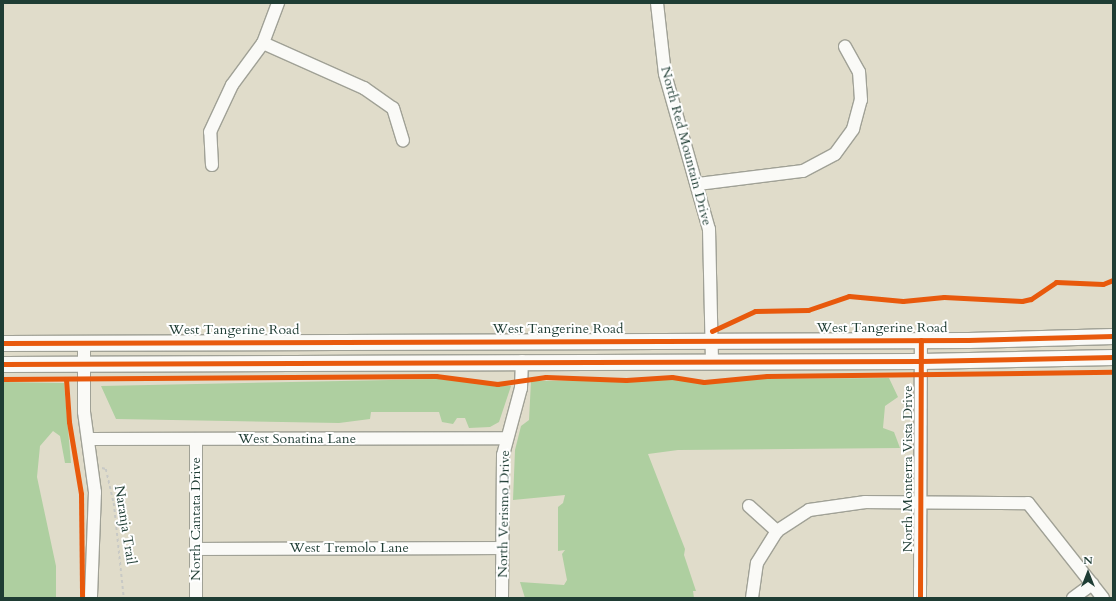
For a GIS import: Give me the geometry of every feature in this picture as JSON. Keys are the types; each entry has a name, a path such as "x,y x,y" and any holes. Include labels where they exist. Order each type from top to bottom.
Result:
{"main road":[{"name":"West Tangerine Road","path":"3,343 920,340 1113,336"},
{"path":"3,364 522,361 921,361 1113,357"}],"street":[{"path":"212,165 210,132 232,84 263,43 278,3"},
{"name":"North Red Mountain Drive","path":"657,3 665,74 698,184 710,239 712,361"},
{"path":"263,43 370,92 393,108 403,140"},
{"path":"698,184 803,171 835,154 853,129 861,100 859,72 845,47"},
{"name":"North Monterra Vista Drive","path":"920,340 920,598"},
{"path":"84,342 83,363 88,439 92,465 91,598"},
{"name":"North Verismo Drive","path":"502,598 502,548 506,438 521,388 522,361"},
{"name":"West Sonatina Lane","path":"88,439 506,438"},
{"name":"North Cantata Drive","path":"196,439 196,598"},
{"path":"752,598 757,564 777,531 808,510 834,504 920,502 1028,503 1103,598"},
{"path":"749,506 777,531"},
{"name":"West Tremolo Lane","path":"196,549 502,548"},
{"path":"1073,598 1092,584"}],"green space":[{"path":"889,378 898,397 885,406 883,428 894,432 900,448 678,450 648,454 685,549 684,555 696,591 693,591 694,598 525,598 520,582 564,585 567,580 562,554 565,550 558,551 558,507 563,503 565,495 513,500 515,450 521,426 529,420 531,381 677,379 710,384 746,379"},
{"path":"440,379 511,386 499,422 490,427 469,428 465,418 457,418 453,424 442,422 439,412 371,412 370,419 339,423 116,419 101,386"},
{"path":"3,382 64,383 71,463 65,463 60,436 53,431 40,446 37,477 56,566 56,598 3,598"}],"cycle path":[{"path":"712,331 755,311 808,310 849,296 903,301 944,297 1022,301 1031,299 1056,282 1103,284 1113,280"},
{"path":"3,343 968,340 1113,336"},
{"path":"920,598 921,340"},
{"path":"3,364 921,361 1113,357"},
{"path":"3,379 436,376 497,384 546,377 626,380 672,377 704,382 767,376 1113,372"},
{"path":"66,379 69,422 81,494 82,598"}]}
